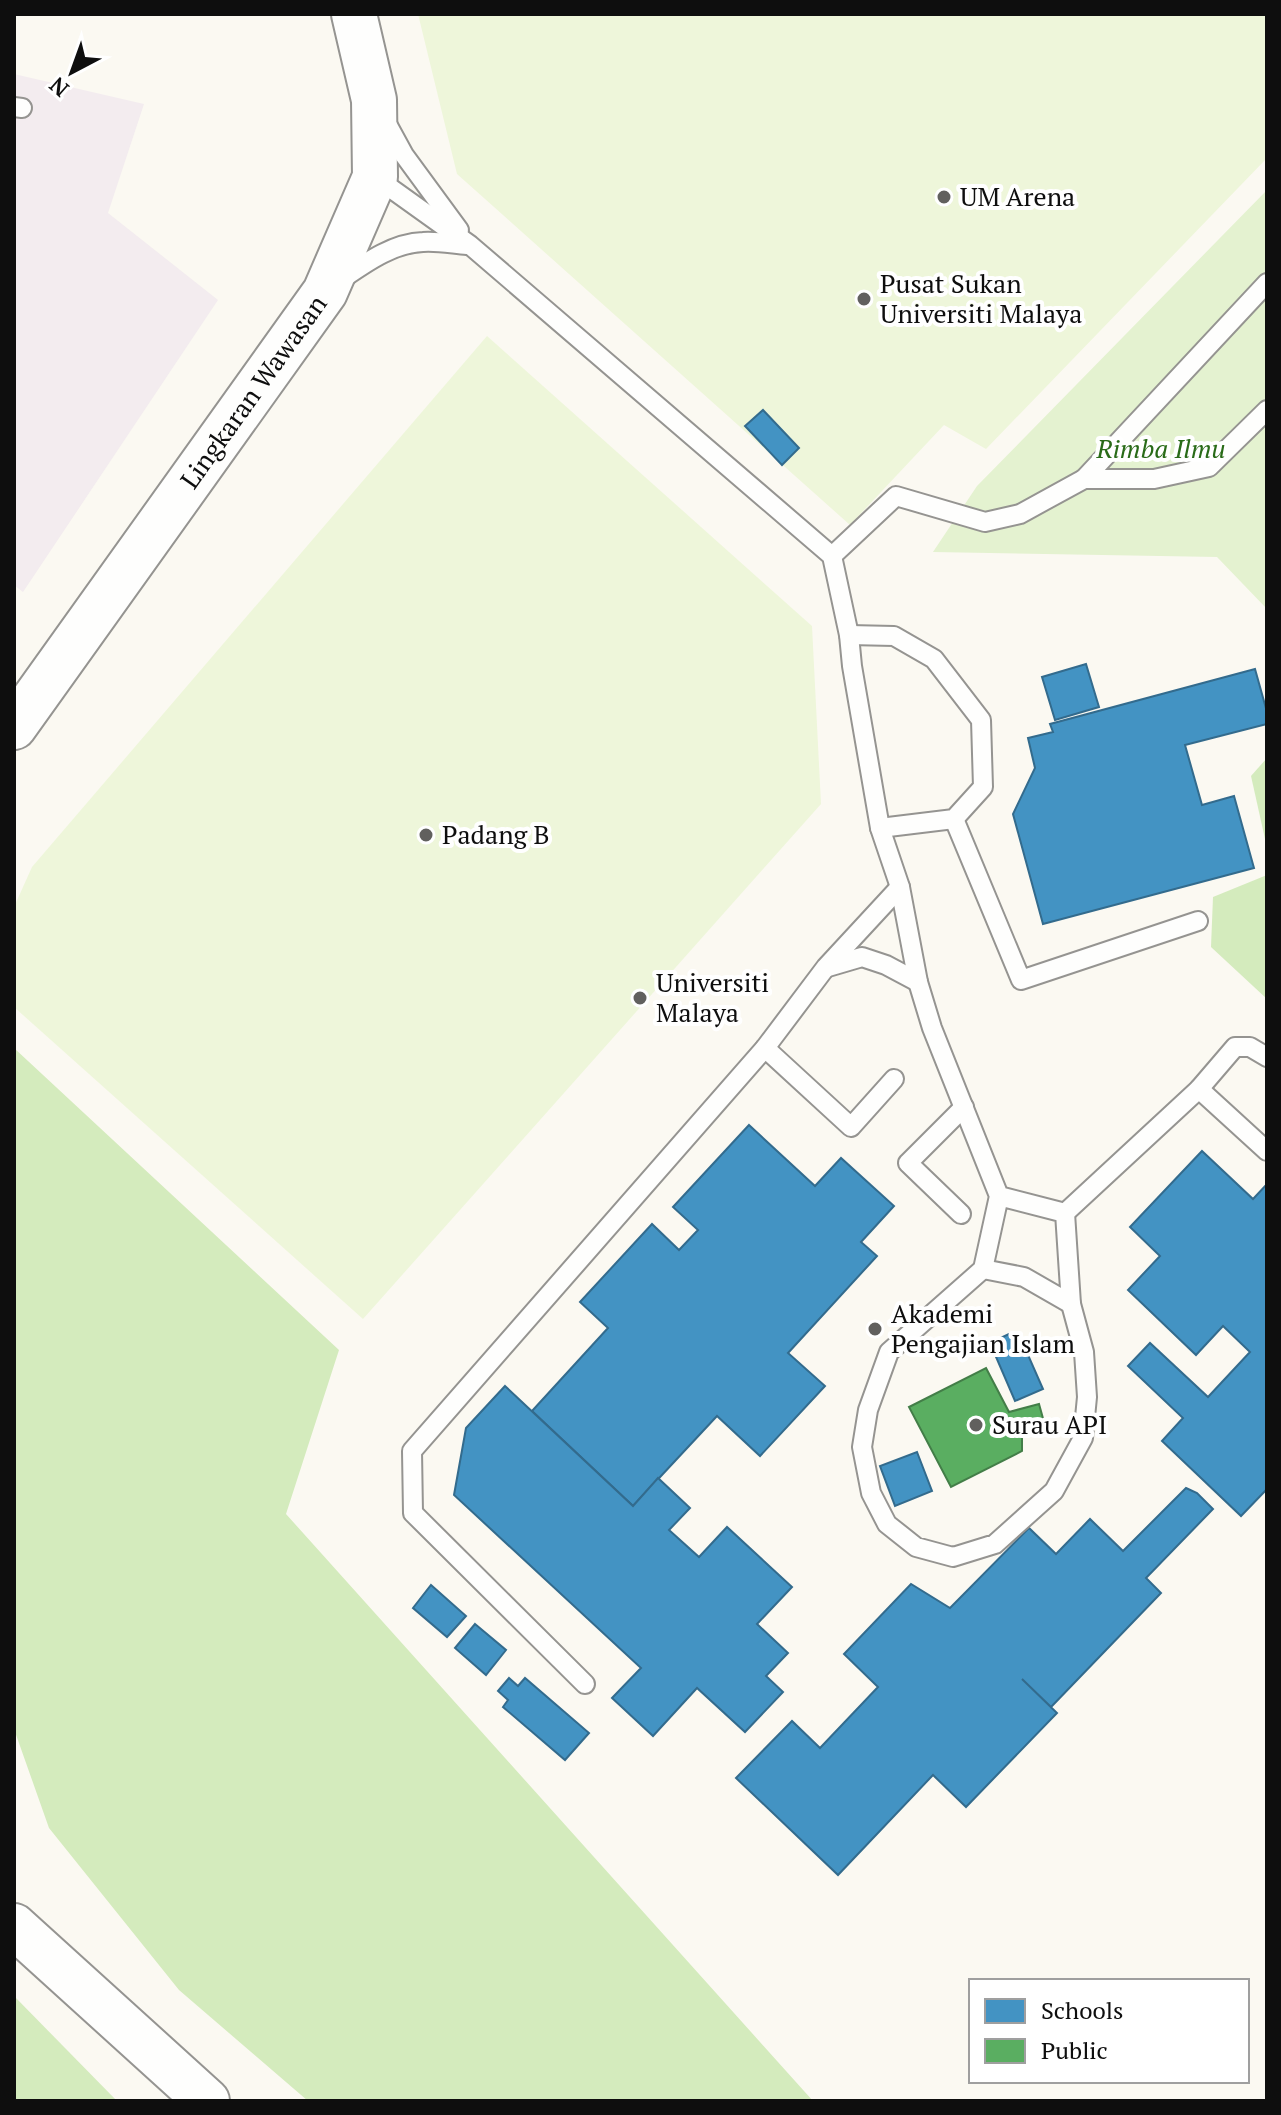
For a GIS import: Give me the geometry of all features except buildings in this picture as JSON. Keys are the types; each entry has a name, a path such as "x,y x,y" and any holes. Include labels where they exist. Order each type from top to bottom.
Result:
{"street":[{"name":"Lingkaran Wawasan","path":"14,727 325,292 375,177 374,100 354,14"},
{"path":"14,1926 207,2101"}],"lane":[{"path":"374,100 404,155 470,245"},
{"path":"375,177 470,245 832,556 849,635 880,828 900,887 918,982 932,1028 999,1196 983,1269 889,1352 868,1410 862,1447 871,1493 887,1524 916,1547 953,1557 995,1544 1054,1491 1083,1438 1087,1397 1084,1352 1071,1304 1065,1213"},
{"path":"325,292 356,269 396,247 423,242 470,245"},
{"path":"832,556 896,496 985,522 1020,514 1084,479 1267,283"},
{"path":"1084,479 1154,479 1209,467 1267,410"},
{"path":"849,635 894,636 934,659 981,720 983,787 954,819 880,828"},
{"path":"954,819 1021,980 1198,921"},
{"path":"585,1684 413,1513 412,1451 765,1048 826,967 900,887"},
{"path":"826,967 862,957 886,965 918,982"},
{"path":"1065,1213 1199,1089 1235,1047 1250,1047 1267,1057"},
{"path":"765,1048 851,1127 894,1079"},
{"path":"1199,1089 1267,1151"},
{"path":"961,1214 908,1163 964,1107"},
{"path":"999,1196 1065,1213"},
{"path":"983,1269 1024,1277 1071,1304"}],"shaded area":[{"path":"14,74 144,104 108,213 218,300 23,592 14,585"}],"green space":[{"name":"Pusat Sukan Universiti Malaya","path":"418,14 1267,14 1267,158 986,449 944,425 850,525 457,174"},
{"name":"Rimba Ilmu","path":"1267,190 1267,609 1217,557 933,552 977,486"},
{"name":"Padang B","path":"487,336 812,626 821,804 363,1319 14,1007 14,907 32,867"},
{"path":"1267,758 1267,848 1251,776"},
{"path":"1267,875 1267,999 1211,947 1213,897"},
{"path":"14,1048 339,1350 286,1514 813,2101 308,2101 179,1990 49,1828 14,1729"},
{"path":"14,1996 117,2101 14,2101"}],"place":[{"name":"UM Arena","path":"944,197"},
{"name":"Pusat Sukan Universiti Malaya","path":"864,299"},
{"name":"Padang B","path":"426,835"},
{"name":"Universiti Malaya","path":"640,998"},
{"name":"Akademi Pengajian Islam","path":"875,1329"},
{"name":"Surau API","path":"976,1425"}]}
